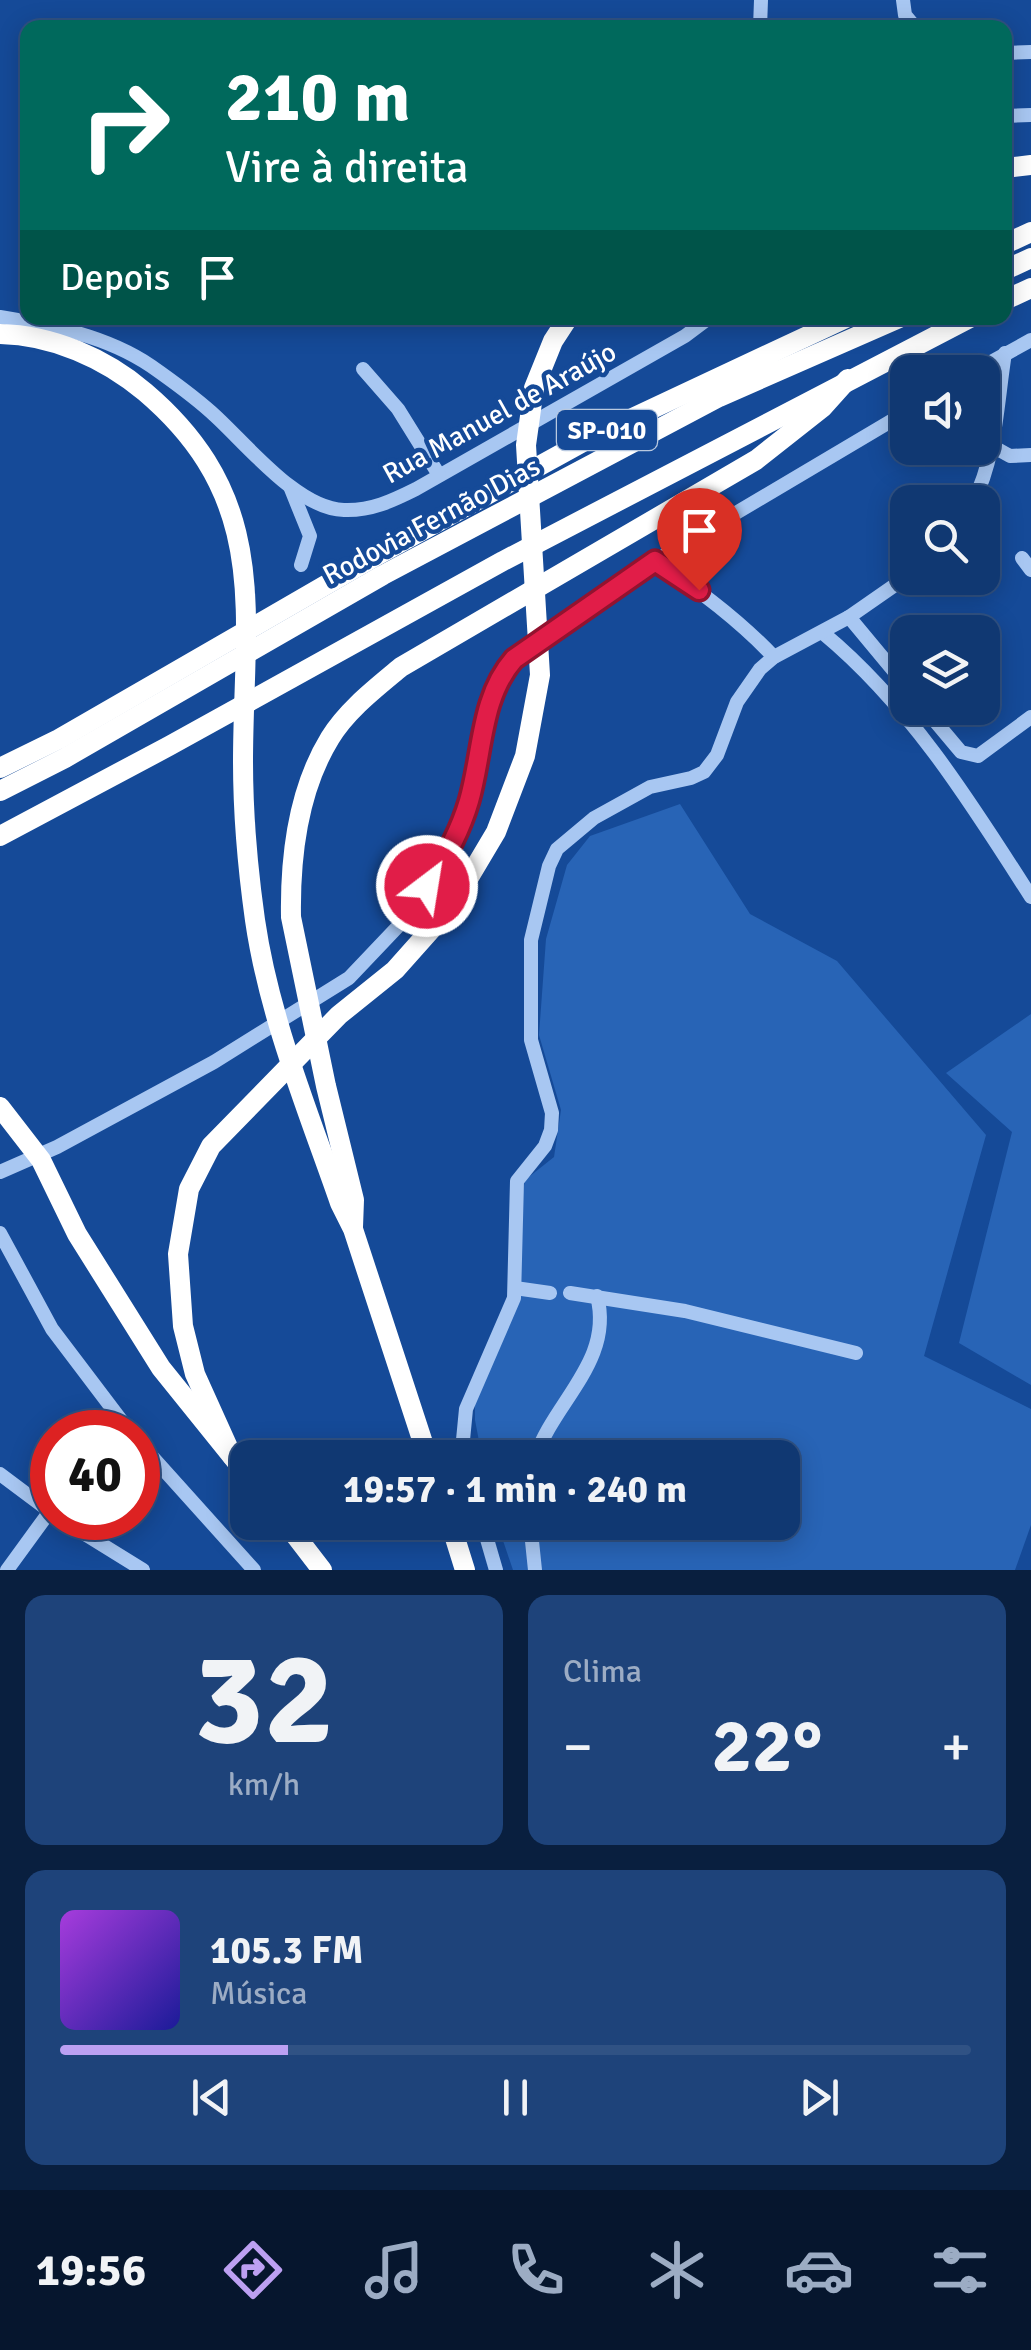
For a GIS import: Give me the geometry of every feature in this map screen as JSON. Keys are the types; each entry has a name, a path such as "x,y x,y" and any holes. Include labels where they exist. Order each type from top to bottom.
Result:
{"highway":[{"path":"230,1452 195,1374 183,1326 178,1254 189,1189 211,1146 339,1015 394,970 452,906 496,832 525,756 540,675 526,446 534,388 563,325"},
{"name":"Rodovia Fernão Dias","path":"0,768 60,739 376,556 592,437 831,325"},
{"name":"Rodovia Fernão Dias","path":"0,791 66,758 383,576 720,398 883,325"},
{"path":"0,836 503,561 956,325"},
{"path":"0,334 21,334 92,356 132,380 166,409 200,448 236,525 247,584 242,764 256,922 277,1019 340,1203 353,1229 422,1440"},
{"path":"353,1229 354,1200 295,944 290,890 300,811 330,738 354,709 401,667 756,460 822,408 848,379"},
{"path":"0,1107 41,1160 77,1234 162,1368 230,1453"},
{"path":"298,1540 322,1570"},
{"path":"456,1540 465,1570"}],"street":[{"name":"Rua Manuel de Araújo","path":"50,325 98,340 148,364 210,410 288,484 325,506 340,510 370,509 439,475 700,325"},
{"path":"1000,357 1031,340"},
{"path":"1000,389 1005,354"},
{"path":"364,369 398,409 439,475"},
{"path":"1,1172 57,1147 214,1062 349,978 406,918 448,854 469,801 491,699 503,672 514,659 655,561 890,422"},
{"path":"1000,450 1010,456 1031,455"},
{"path":"288,484 310,536 301,565"},
{"path":"655,561 699,590 774,657"},
{"path":"462,1440 466,1409 514,1298 517,1181 545,1146 551,1130 552,1113 530,1040 531,940 549,866 558,849 594,818 650,786 704,772 717,755 737,702 760,669 774,657 849,618 890,589"},
{"path":"849,618 890,667"},
{"path":"823,633 875,682 924,740 955,780 1031,897"},
{"path":"938,725 960,752 978,756 1031,717"},
{"path":"0,1233 52,1329 113,1410"},
{"path":"515,1288 550,1293"},
{"path":"570,1293 685,1311 856,1353"},
{"path":"545,1440 594,1352 601,1313 597,1296"},
{"path":"160,1465 254,1570"},
{"path":"0,1474 30,1496"},
{"path":"7,1570 32,1540"},
{"path":"95,1540 143,1570"},
{"path":"487,1540 496,1570"},
{"path":"532,1540 535,1570"}],"shaded area":[{"path":"680,804 750,914 837,961 986,1135 924,1356 1031,1409 1031,1525 1015,1570 513,1570 503,1540 800,1540 800,1440 479,1440 475,1401 518,1299 519,1212 525,1180 554,1157 561,1110 539,1035 546,939 567,865 590,836"},
{"path":"1031,1014 1031,1385 959,1343 1012,1132 946,1073"}],"route":[{"path":"427,886 448,854 469,801 491,699 503,672 514,659 655,561 699,590"}]}
